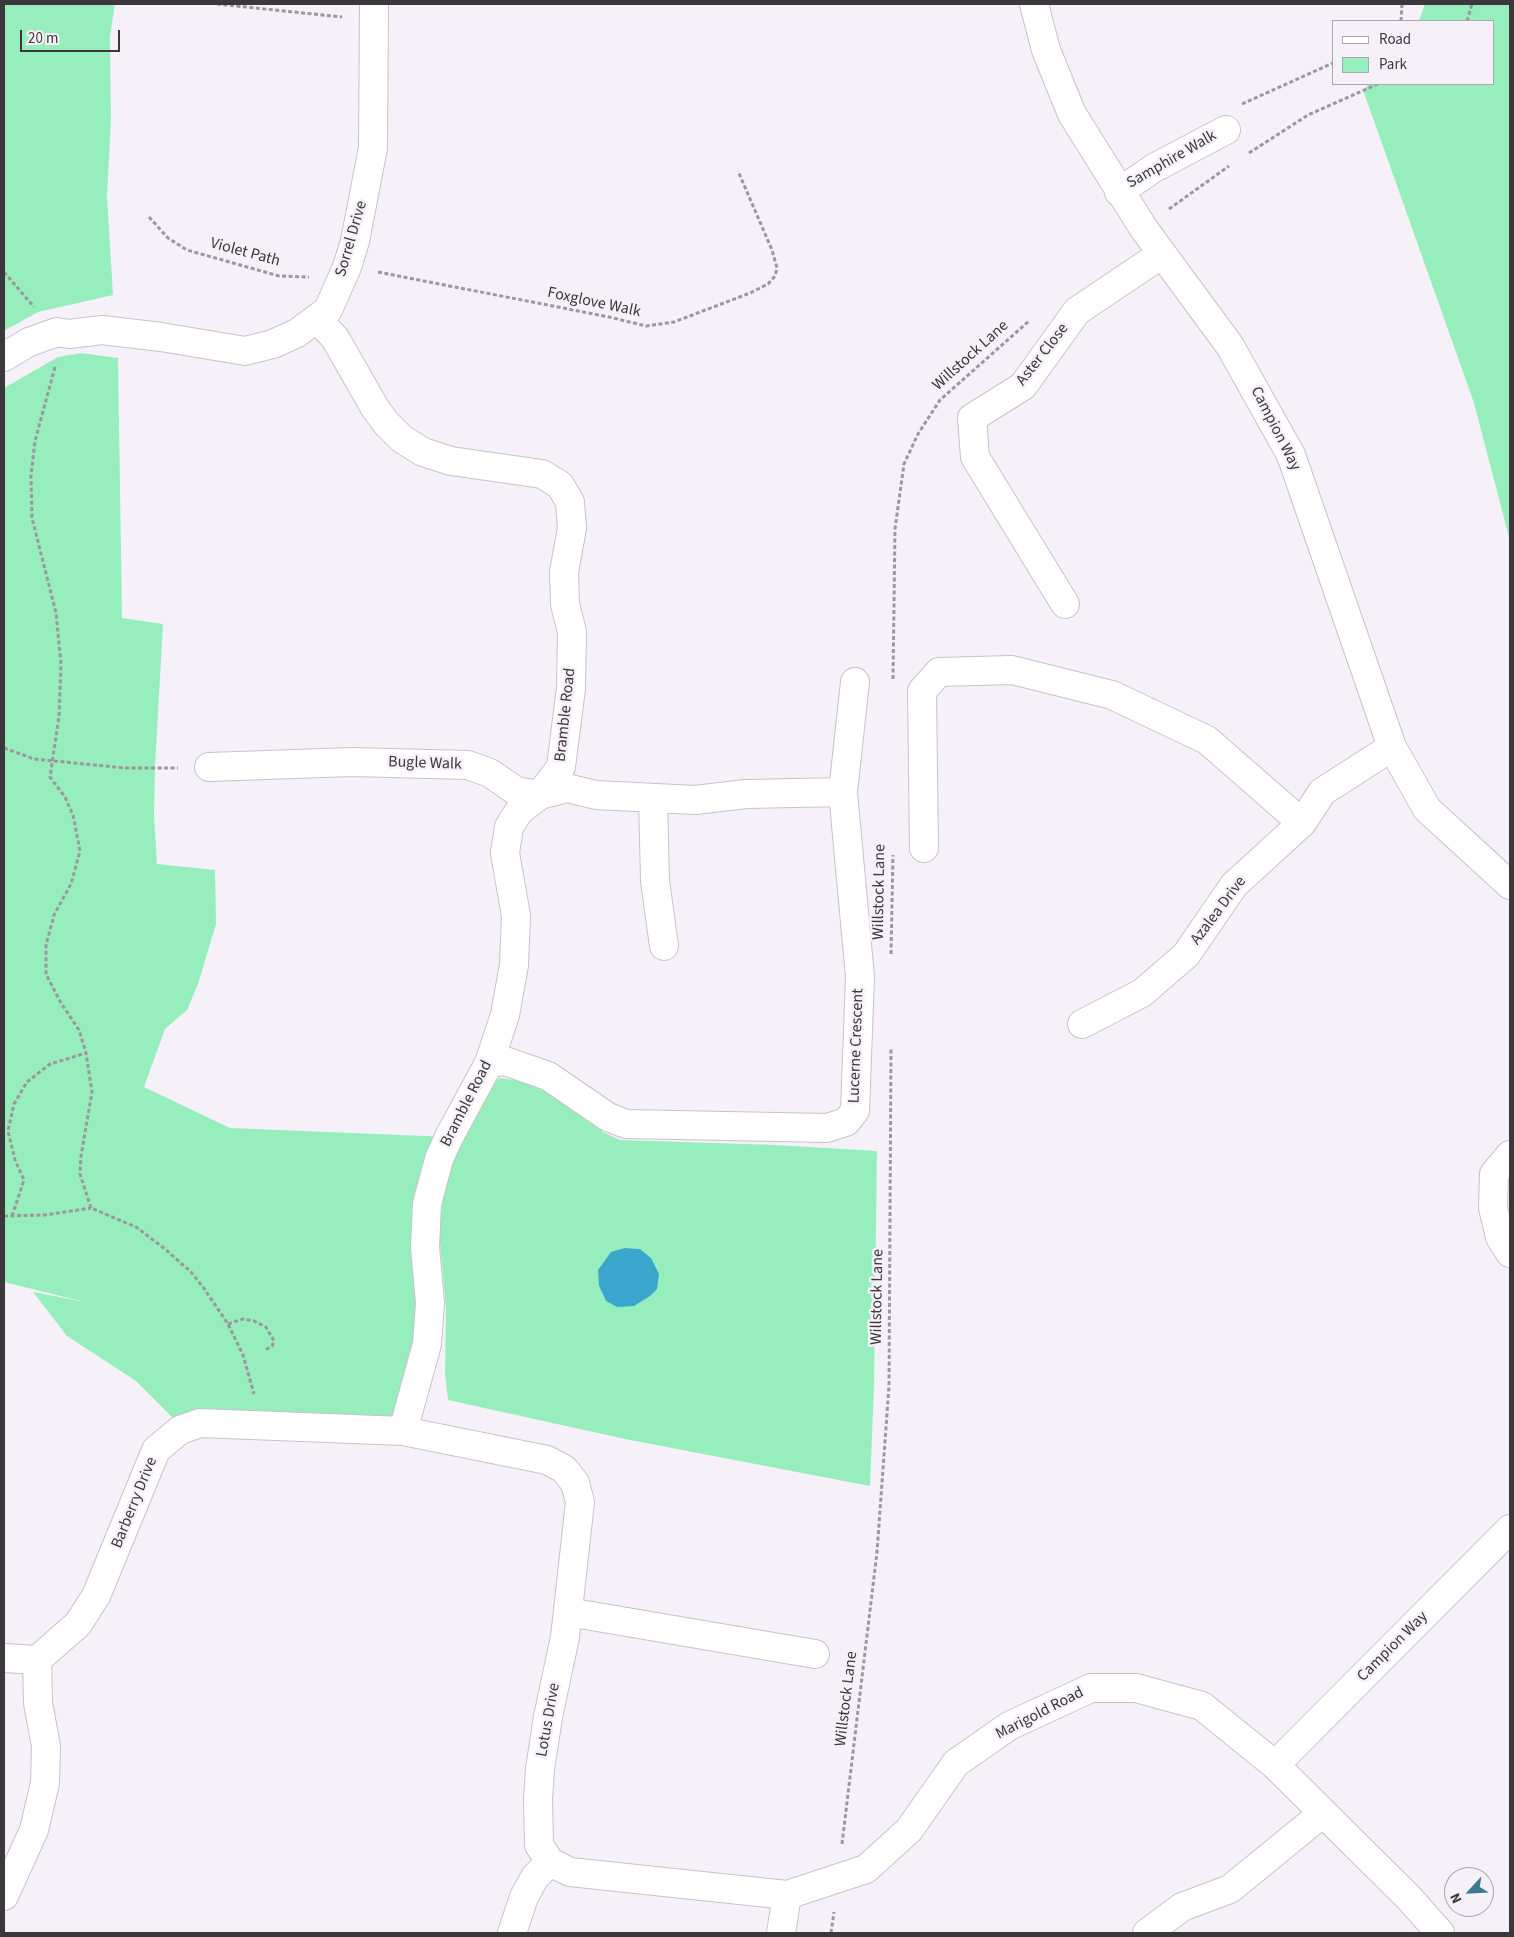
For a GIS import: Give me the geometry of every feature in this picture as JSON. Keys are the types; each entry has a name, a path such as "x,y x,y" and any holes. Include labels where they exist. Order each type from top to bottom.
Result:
{"street":[{"name":"Campion Way","path":"1034,4 1046,50 1068,106 1119,192 1230,346 1291,455 1392,747 1427,809 1510,885"},
{"name":"Sorrel Drive","path":"4,357 29,342 63,333 102,330 161,337 245,351 272,344 318,320 328,310 347,266 366,191 372,148 373,12"},
{"name":"Samphire Walk","path":"1119,192 1231,118"},
{"name":"Aster Close","path":"1065,604 975,457 972,418 1023,386 1077,311 1162,254"},
{"name":"Bramble Road","path":"318,320 335,338 375,408 386,423 402,439 422,452 451,461 542,474 560,485 570,502 572,528 564,572 565,604 572,632 570,698 562,767 540,795 519,811 509,827 505,853 516,916 514,965 505,1015 489,1063 439,1159 427,1204 425,1247 430,1304 427,1344 403,1431"},
{"path":"924,848 922,691 939,672 1012,670 1112,696 1207,740 1302,823"},
{"name":"Lucerne Crescent","path":"489,1063 504,1061 548,1076 608,1117 626,1124 827,1128 846,1122 855,1111 860,977 843,792 855,682"},
{"name":"Azalea Drive","path":"1082,1024 1142,993 1186,955 1234,885 1302,823 1322,792 1392,747"},
{"name":"Bugle Walk","path":"209,767 352,762 417,762 468,766 490,773 516,791 540,795 567,788 596,795 695,800 746,794 843,792"},
{"path":"652,798 655,881 664,946"},
{"path":"1510,1155 1494,1174 1493,1208 1500,1237 1510,1253"},
{"name":"Barberry Drive","path":"37,1660 78,1624 96,1596 156,1450 180,1430 200,1423 403,1431"},
{"name":"Lotus Drive","path":"403,1431 547,1460 564,1469 575,1483 580,1502 568,1612 548,1718 538,1799 539,1845 550,1862"},
{"name":"Campion Way","path":"1275,1765 1510,1529"},
{"path":"568,1612 815,1654"},
{"path":"4,1658 37,1660 38,1703 46,1746 45,1783 34,1830 4,1896"},
{"name":"Marigold Road","path":"787,1895 866,1870 909,1830 956,1763 1009,1726 1091,1688 1136,1688 1202,1706 1275,1765 1410,1899 1440,1933"},
{"path":"1147,1933 1182,1907 1230,1889 1323,1812"},
{"path":"512,1933 524,1896 535,1877 550,1862 570,1872 787,1895 781,1933"}],"path":[{"path":"217,4 373,12"},
{"path":"1401,20 1402,4"},
{"path":"1467,20 1472,4"},
{"path":"1231,118 1332,64"},
{"path":"1247,154 1308,115 1376,85"},
{"path":"1144,229 1184,196 1231,165"},
{"name":"Foxglove Walk","path":"347,266 609,317 646,326 674,322 750,293 768,284 775,276 777,268 772,250 738,171"},
{"name":"Violet Path","path":"149,217 168,238 187,250 279,276 314,277 347,266"},
{"path":"4,272 63,333 35,441 31,476 32,518 56,613 61,664 59,717 50,777 66,797 73,815 80,851 71,884 54,915 46,945 46,974 61,1003 79,1030 86,1053 92,1092 81,1156 80,1174 91,1208"},
{"name":"Willstock Lane","path":"893,686 892,607 895,528 904,464 918,434 940,400 1031,319"},
{"path":"4,748 34,759 125,768 209,767"},
{"name":"Willstock Lane","path":"892,956 893,852"},
{"name":"Willstock Lane","path":"831,1933 877,1552 889,1386 892,1138 891,1041"},
{"path":"12,1216 24,1180 15,1160 8,1131 14,1104 27,1082 50,1064 86,1053"},
{"path":"4,1216 45,1215 91,1208 136,1227 165,1249 191,1272 228,1324 243,1355 254,1392 254,1408 259,1426"},
{"path":"228,1324 242,1319 254,1320 266,1327 274,1341 272,1346 265,1350"}],"green space":[{"path":"4,4 115,4 110,36 111,120 107,196 113,295 38,312 4,331"},
{"path":"1425,4 1510,4 1510,541 1474,403 1363,90 1368,85 1494,85 1494,20 1419,20"},
{"path":"81,353 118,358 122,618 163,624 155,767 154,815 157,864 215,870 216,924 198,984 187,1010 165,1029 144,1087 230,1128 449,1137 425,1247 403,1431 181,1426 136,1381 67,1336 33,1292 85,1302 4,1282 4,388 58,357"},
{"path":"499,1078 522,1081 550,1094 603,1132 620,1140 775,1145 877,1151 874,1386 870,1486 625,1439 448,1400 445,1374 446,1309 439,1232 443,1197 452,1161 482,1101","holes":["625,1248 640,1249 651,1258 617,1307 606,1301 599,1286"]}],"water":[{"path":"625,1248 640,1249 651,1258 659,1274 657,1289 634,1306 617,1307 606,1301 599,1286 598,1270 611,1252"}]}
